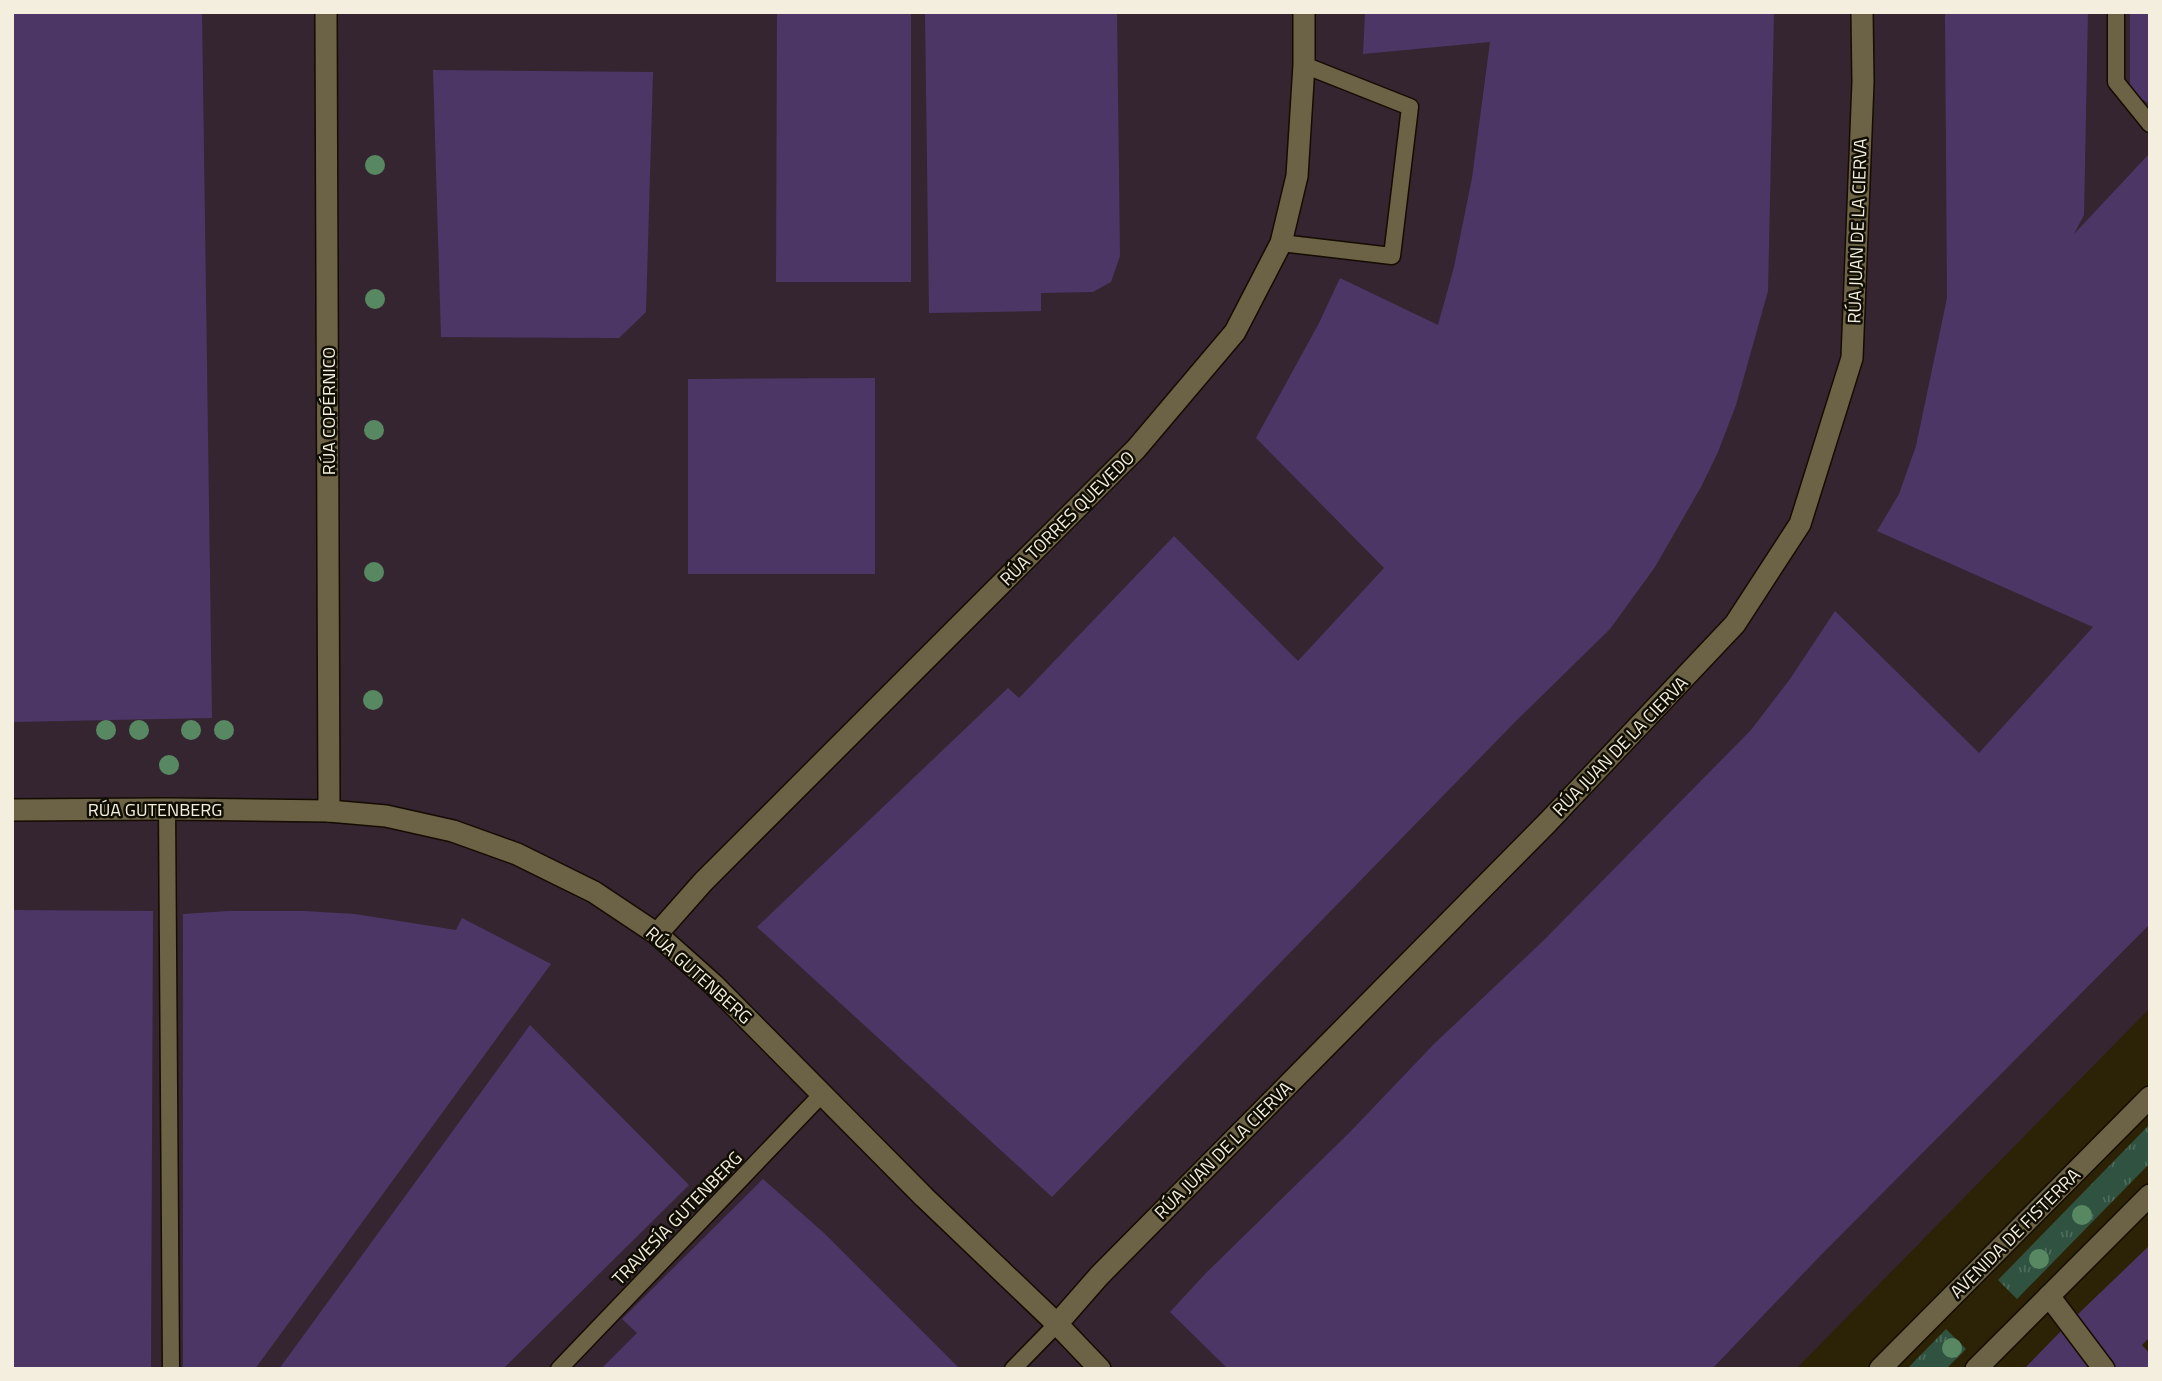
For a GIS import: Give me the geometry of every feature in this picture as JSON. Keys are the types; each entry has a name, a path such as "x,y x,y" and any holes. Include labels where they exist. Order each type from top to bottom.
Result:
{"street":[{"name":"RÚA COPÉRNICO","path":"326,12 330,811"},
{"name":"RÚA TORRES QUEVEDO","path":"657,933 703,882 1136,449 1235,332 1281,243 1297,176 1304,65 1304,12"},
{"name":"RÚA JUAN DE LA CIERVA","path":"1057,1324 1099,1276 1548,822 1735,624 1800,524 1852,358 1863,82 1862,12"},
{"name":"RÚA GUTENBERG","path":"12,810 330,811 386,817 453,831 517,854 594,892 657,933 714,985 923,1197 1057,1324 1100,1369"},
{"name":"AVENIDA DE FISTERRA","path":"1880,1369 2150,1097"},
{"path":"1976,1369 2150,1195"},
{"path":"2049,1296 2104,1369"}],"lane":[{"path":"2116,12 2116,82 2150,124"},
{"path":"1281,243 1392,256 1410,107 1304,65"},
{"path":"167,809 171,1369"},
{"name":"TRAVESÍA GUTENBERG","path":"559,1369 823,1093"},
{"path":"1013,1369 1057,1324"}],"shaded area":[{"path":"12,12 2150,12 2150,1008 1796,1369 12,1369"}],"green space":[{"path":"2150,1124 2150,1163 2017,1299 1998,1280"},
{"path":"1946,1329 1966,1349 1946,1369 1907,1369"}],"building":[{"path":"12,12 202,12 212,718 12,722"},
{"path":"777,12 911,12 911,282 776,282"},
{"path":"925,12 1117,12 1120,256 1111,282 1093,292 1041,293 1041,311 929,313"},
{"path":"1365,12 1774,12 1768,291 1736,405 1718,452 1655,567 1610,629 1515,722 1052,1197 757,927 1008,688 1019,698 1174,536 1298,661 1384,568 1256,438 1319,323 1340,278 1438,325 1454,267 1472,178 1490,42 1363,54"},
{"path":"1945,12 2088,12 2084,215 2074,234 2150,153 2150,924 1819,1257 1712,1369 1228,1369 1170,1312 1434,1044 1544,940 1751,730 1790,679 1835,611 1979,753 2093,627 1877,531 1899,494 1916,446 1947,298"},
{"path":"2130,12 2150,12 2150,104 2130,92"},
{"path":"433,70 653,72 646,312 619,338 441,337"},
{"path":"875,378 875,574 688,574 688,379"},
{"path":"12,910 153,911 151,1369 12,1369"},
{"path":"228,911 355,914 456,930 462,918 551,964 255,1369 183,1369 183,914"},
{"path":"530,1025 689,1185 503,1369 279,1369"},
{"path":"763,1179 824,1233 960,1369 601,1369 637,1333 622,1319"},
{"path":"2150,1245 2150,1337 2142,1345 2150,1354 2150,1369 2113,1369 2075,1317"},
{"path":"2064,1328 2092,1369 2024,1369"}]}
